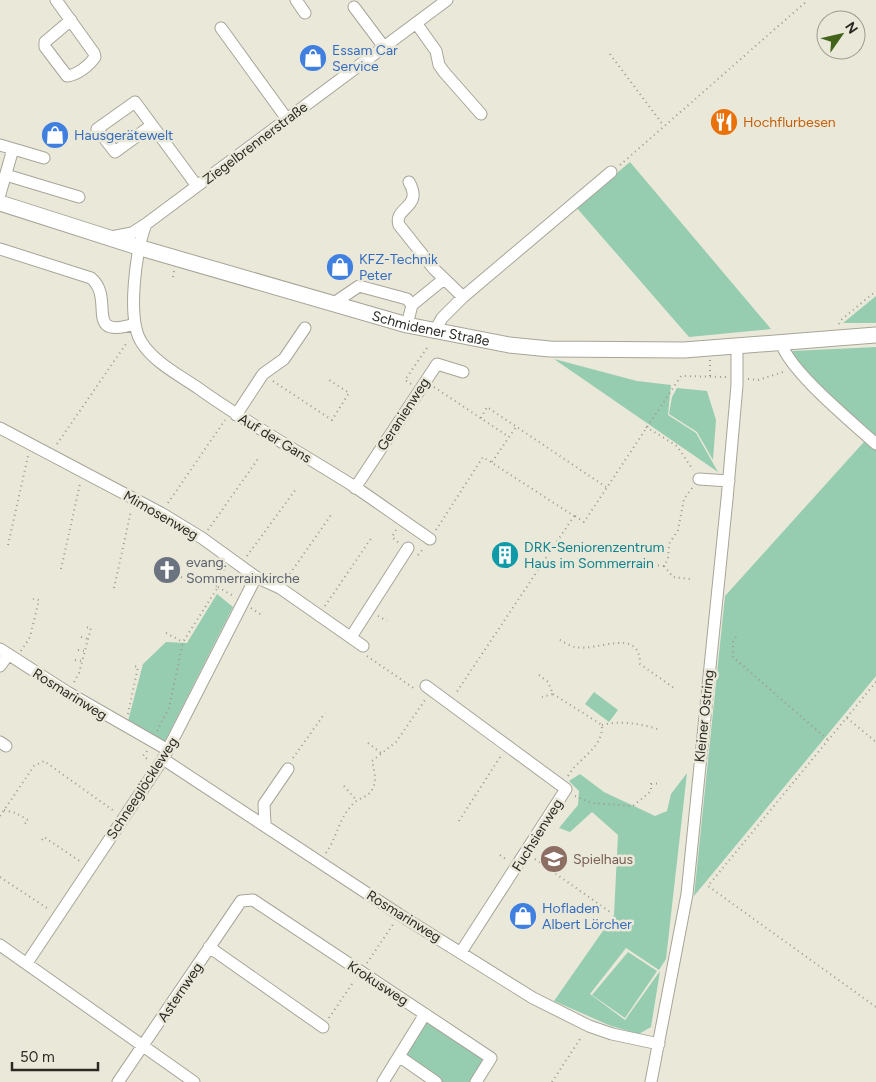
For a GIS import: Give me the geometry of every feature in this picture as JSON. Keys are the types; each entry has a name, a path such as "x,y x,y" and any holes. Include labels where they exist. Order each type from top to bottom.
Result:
{"main road":[{"name":"Schmidener Straße","path":"0,203 141,248 407,325 432,338 550,349 710,349 834,337 876,335"}],"street":[{"path":"56,0 71,20 94,53 95,57 73,76 67,76 45,47 45,42 71,20"},
{"path":"296,0 306,13"},
{"name":"Ziegelbrennerstraße","path":"108,238 132,233 146,224 447,0"},
{"path":"354,6 384,47"},
{"path":"416,23 436,51 439,65 444,72 482,114"},
{"path":"221,28 287,119"},
{"path":"152,124 114,152 98,129 135,102 152,124 197,186"},
{"path":"0,145 44,158"},
{"path":"0,194 13,149"},
{"path":"432,338 442,318 463,297 611,172"},
{"path":"6,175 79,197"},
{"path":"409,182 415,192 414,198 399,217 398,225 434,269 463,297"},
{"path":"141,248 146,224"},
{"path":"0,248 91,278 98,284 101,291 101,318 103,323 109,328 135,327"},
{"name":"Auf der Gans","path":"141,248 133,302 135,327 141,342 152,355 233,413 433,534"},
{"path":"407,325 412,305 439,283"},
{"path":"334,303 359,286 407,299 412,305"},
{"path":"233,413 263,374 284,359 305,328"},
{"path":"780,342 784,353 796,368 876,444"},
{"name":"Kleiner Ostring","path":"651,1082 687,894 729,482 738,347"},
{"name":"Geranienweg","path":"355,488 437,364 463,372"},
{"name":"Mimosenweg","path":"0,428 161,513 202,538 256,577 280,588 364,646"},
{"path":"699,479 729,482"},
{"path":"351,637 408,548"},
{"name":"Schneeglöckleweg","path":"27,963 163,759 256,577"},
{"path":"0,666 8,655"},
{"name":"Rosmarinweg","path":"8,655 152,742 163,759 248,816 265,824 400,915 533,998 589,1026 659,1044"},
{"name":"Fuchsienweg","path":"429,688 564,788 527,853 461,952"},
{"path":"265,824 264,804 288,768"},
{"name":"Krokusweg","path":"241,901 252,900 491,1058 476,1082"},
{"name":"Asternweg","path":"118,1082 241,901"},
{"path":"0,945 194,1082"},
{"path":"209,947 323,1027"},
{"path":"383,1082 425,1014"},
{"path":"400,1057 436,1082"}],"path":[{"path":"611,172 808,0"},
{"path":"610,54 664,126"},
{"path":"834,337 841,320 876,291"},
{"path":"50,455 135,327"},
{"path":"432,338 405,380 422,385 481,418 509,437"},
{"path":"710,349 710,376"},
{"path":"433,534 483,457 584,522 681,376 710,376 758,380 796,368"},
{"path":"263,374 332,420 349,393 329,380"},
{"path":"481,418 487,408 606,487"},
{"path":"161,513 233,413"},
{"path":"492,462 516,427"},
{"path":"646,428 677,446 699,479 684,499 678,530 669,544 668,559 664,566"},
{"path":"8,545 30,444"},
{"path":"202,538 258,459"},
{"path":"61,569 83,472"},
{"path":"214,584 235,563 296,489"},
{"path":"114,588 134,498"},
{"path":"280,588 331,515"},
{"path":"449,704 574,516"},
{"path":"319,616 372,537"},
{"path":"638,564 664,566 673,577 690,578"},
{"path":"163,759 143,756 169,708 183,642 218,587 200,576 192,584 181,577"},
{"path":"8,655 31,632 39,600 33,599"},
{"path":"30,610 36,610"},
{"path":"28,620 34,621"},
{"path":"67,692 79,673 91,628 83,626"},
{"path":"25,631 31,632"},
{"path":"166,633 183,642"},
{"path":"81,637 88,639"},
{"path":"736,637 733,642 733,657 828,740"},
{"path":"560,640 575,647 626,643 636,646 640,654 640,664 674,688"},
{"path":"364,646 368,658 413,690 429,688"},
{"path":"78,650 85,651"},
{"path":"75,660 82,661"},
{"path":"125,727 138,667 134,666"},
{"path":"539,675 548,682 552,694 602,725 615,722 643,724 661,730"},
{"path":"876,682 708,886 876,1007"},
{"path":"320,861 333,844 338,826 357,801 366,797 373,788 375,781 372,761 396,742 429,688"},
{"path":"542,697 552,694"},
{"path":"846,718 876,742"},
{"path":"602,725 602,734 598,744 578,762 564,788 577,798 591,803 633,806 651,791 651,784 661,783"},
{"path":"368,743 381,753"},
{"path":"459,821 508,746"},
{"path":"0,816 34,766 44,761 123,818"},
{"path":"344,786 357,801"},
{"path":"4,810 16,813 28,820 24,824"},
{"path":"42,840 44,837 89,868"},
{"path":"63,855 65,851"},
{"path":"527,853 610,912"},
{"path":"0,877 58,915"},
{"path":"371,956 400,915"},
{"path":"323,1027 360,972"},
{"path":"553,1082 589,1026"}],"green space":[{"path":"630,162 771,329 689,337 576,207"},
{"path":"876,296 876,323 843,323"},
{"path":"876,347 876,676 694,896 725,596 872,433 791,359 792,351"},
{"path":"554,359 637,381 671,385 668,415 696,433 718,472"},
{"path":"677,388 707,391 716,420 713,460 697,432 669,414 672,397"},
{"path":"217,594 233,607 164,743 128,721 143,664 166,642 187,643"},
{"path":"594,692 618,710 609,722 585,704"},
{"path":"687,773 666,959 659,970 626,948 590,994 625,1020 660,971 651,1027 639,1034 611,1026 554,1001 614,915 618,835 592,812 570,832 559,828 578,805 579,791 569,781 580,774 604,792 655,816 667,811 671,794"},
{"path":"628,952 657,971 625,1018 592,995"},
{"path":"425,1014 491,1058 476,1082 436,1082 400,1057"}],"place":[{"name":"Essam Car Service","path":"313,58"},
{"name":"Hochflurbesen","path":"724,122"},
{"name":"Hausgerätewelt","path":"55,135"},
{"name":"KFZ-Technik Peter","path":"340,267"},
{"name":"DRK-Seniorenzentrum Haus im Sommerrain","path":"505,555"},
{"name":"evang. Sommerrainkirche","path":"167,570"},
{"name":"Spielhaus","path":"554,859"},
{"name":"Hofladen Albert Lörcher","path":"523,916"}]}
